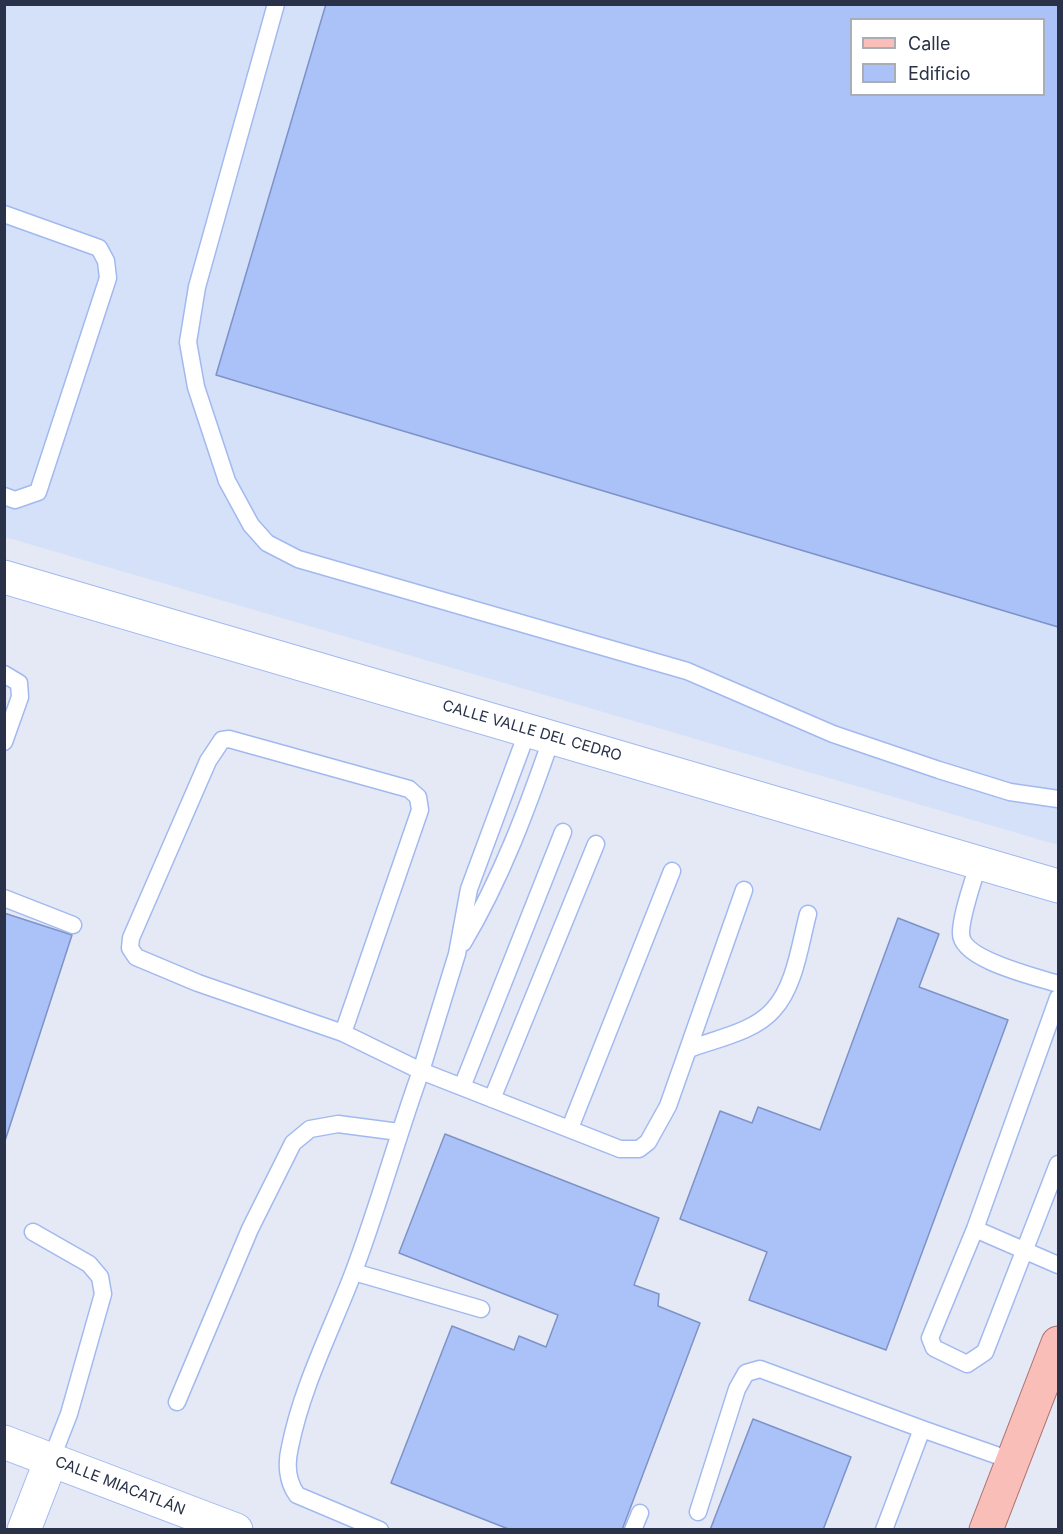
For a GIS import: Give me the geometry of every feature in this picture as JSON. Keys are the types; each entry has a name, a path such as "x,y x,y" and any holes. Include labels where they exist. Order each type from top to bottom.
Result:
{"main road":[{"path":"986,1530 1059,1343"}],"street":[{"name":"CALLE VALLE DEL CEDRO","path":"4,578 1059,886"},
{"name":"CALLE MIACATLÁN","path":"4,1442 236,1530"},
{"path":"24,1530 51,1460"}],"lane":[{"path":"276,4 197,286 188,342 196,387 227,481 251,525 267,543 298,559 687,671 833,734 939,770 1010,792 1059,799"},
{"path":"4,214 99,248 106,261 108,278 38,492 15,500 4,496"},
{"path":"4,674 20,683 20,697 4,742"},
{"path":"380,1530 297,1495 291,1487 288,1469 289,1449 300,1407 384,1191 399,1132 421,1071 457,954 469,889 490,827 540,734"},
{"path":"457,954 489,900 516,840 540,734"},
{"path":"343,1033 420,810 418,797 409,789 222,740 208,760 131,938 130,948 136,957 198,983 343,1033 421,1071 620,1149 639,1149 648,1142 668,1106 744,890"},
{"path":"490,827 516,840"},
{"path":"462,1087 563,832"},
{"path":"492,1099 596,844"},
{"path":"979,861 961,934 966,947 973,954 995,963 1059,984"},
{"path":"570,1128 672,871"},
{"path":"4,898 73,925"},
{"path":"689,1049 751,1026 773,1011 788,985 808,914"},
{"path":"1059,998 975,1229 930,1338 934,1347 967,1364 985,1352 1059,1164"},
{"path":"177,1402 250,1229 293,1143 310,1129 338,1124 399,1132"},
{"path":"975,1229 1059,1264"},
{"path":"33,1232 89,1264 100,1277 103,1294 69,1414 51,1460"},
{"path":"354,1272 481,1309"},
{"path":"698,1512 736,1389 746,1373 760,1369 1013,1461"},
{"path":"884,1530 922,1429"},
{"path":"633,1530 640,1513"}],"shaded area":[{"path":"4,5 1058,5 1058,845 5,537"}],"building":[{"path":"326,4 1058,4 1058,627 216,375"},
{"path":"4,913 72,935 4,1144"},
{"path":"898,918 939,934 919,987 1008,1020 886,1350 749,1300 767,1252 680,1219 720,1111 752,1123 758,1107 820,1130"},
{"path":"445,1134 659,1218 634,1285 659,1294 658,1306 700,1323 622,1530 511,1530 391,1483 452,1326 514,1350 519,1336 546,1347 558,1315 399,1253"},
{"path":"753,1419 851,1457 823,1530 710,1530"}]}
